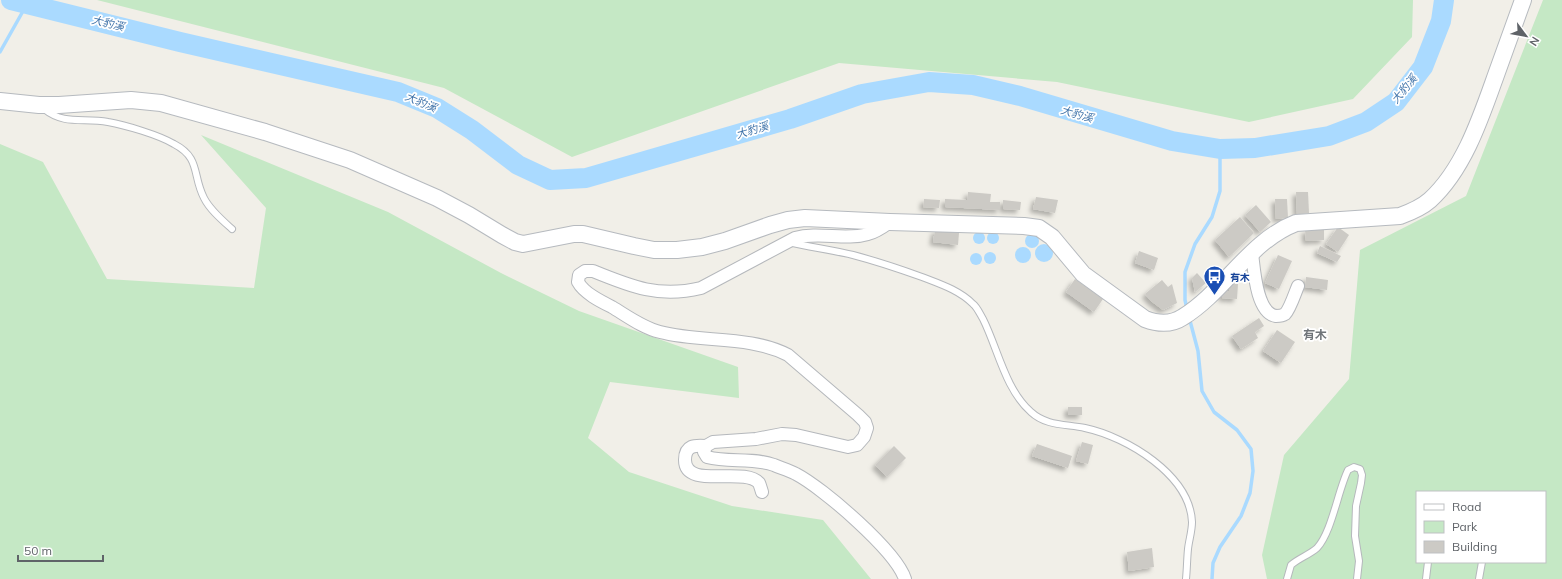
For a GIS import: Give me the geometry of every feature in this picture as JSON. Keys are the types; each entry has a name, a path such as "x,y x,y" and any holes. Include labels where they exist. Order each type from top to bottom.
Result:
{"street":[{"path":"0,101 39,105 131,100 161,103 265,132 350,160 437,198 515,242 523,244 574,234 583,234 654,250 677,250 725,241 770,225 788,220 805,218 1024,226 1039,228 1052,237 1074,264 1088,277 1145,319 1154,323 1165,324 1183,318 1204,301 1252,253 1277,232 1296,223 1400,216 1416,210 1429,201 1442,187 1470,141 1484,108 1523,0"},
{"path":"762,492 760,484 755,480 746,477 702,476 693,474 687,469 685,461 686,451 690,446 706,446 713,442 756,439 782,434 796,435 848,447 856,445 864,437 867,428 865,422 788,355 775,348 756,344 658,332 644,326 604,303 581,287 578,282 579,276 585,271 593,271 639,289 668,293 690,291 701,288 786,242 803,236 866,235 876,231 890,222"},
{"path":"1252,253 1257,289 1267,311 1272,315 1284,315 1298,286"},
{"path":"706,446 704,452 707,457 716,459 753,460 796,474 827,495 867,532 895,560 903,572 905,579"}],"lane":[{"path":"39,105 52,115 63,119 107,122 154,135 174,143 188,153 194,165 199,186 204,198 214,212 232,230"},
{"path":"786,242 854,256 910,273 946,286 962,295 974,305 983,319 1003,369 1020,399 1031,413 1044,421 1060,425 1085,428 1104,434 1124,443 1146,456 1166,472 1180,488 1188,501 1192,522 1186,579"},
{"path":"1287,579 1291,565 1318,546 1326,531 1344,478 1348,470 1354,468 1360,470 1362,475 1356,506 1355,536 1359,561 1357,579"},
{"path":"1426,579 1428,563"},
{"path":"1479,579 1482,563"}],"green space":[{"path":"97,0 1413,0 1412,37 1353,99 1249,122 1057,82 839,63 572,157 444,88"},
{"path":"1543,0 1562,0 1562,579 1267,579 1262,555 1284,455 1349,379 1360,250 1466,196"},
{"path":"201,135 388,212 501,273 579,311 738,367 739,398 610,382 588,438 629,472 732,506 823,520 871,579 0,579 0,144 43,162 107,279 254,288 266,208"}],"water":[{"path":"979,232 983,234 985,238 983,242 979,244 975,242 973,238 975,234"},
{"path":"993,232 997,234 999,238 997,242 993,244 989,242 987,238 989,234"},
{"path":"1032,234 1037,236 1039,241 1037,246 1032,248 1027,246 1025,241 1027,236"},
{"path":"1040,244 1048,244 1053,249 1051,260 1048,262 1040,262 1035,257 1035,249"},
{"path":"1023,247 1029,249 1031,255 1029,261 1023,263 1017,261 1015,255 1017,249"},
{"path":"988,252 992,252 996,258 992,264 988,264 984,260 984,256"},
{"path":"974,253 978,253 982,259 978,265 974,265 970,261 970,257"}],"building":[{"path":"968,192 991,194 990,202 1000,202 1000,210 945,207 945,199 967,200"},
{"path":"1296,192 1308,192 1309,213 1297,214"},
{"path":"1036,197 1058,200 1055,213 1033,209"},
{"path":"924,199 940,200 939,208 923,207"},
{"path":"1275,199 1287,199 1288,218 1276,219"},
{"path":"1003,200 1021,202 1020,210 1003,209"},
{"path":"1256,205 1271,222 1260,232 1245,215"},
{"path":"1240,217 1254,233 1229,257 1215,240"},
{"path":"1338,227 1349,235 1338,252 1326,244"},
{"path":"1324,229 1324,240 1306,241 1305,230"},
{"path":"935,230 959,233 958,245 933,242"},
{"path":"1320,246 1341,256 1337,262 1317,253"},
{"path":"1139,251 1158,258 1154,270 1135,263"},
{"path":"1278,255 1292,261 1279,289 1265,283"},
{"path":"1197,273 1206,283 1195,292 1192,278"},
{"path":"1306,277 1328,280 1327,290 1305,287"},
{"path":"1075,279 1103,299 1094,312 1066,292"},
{"path":"1162,280 1168,287 1172,284 1177,303 1163,310 1151,301 1145,294"},
{"path":"1229,283 1238,284 1237,299 1222,298 1222,291 1229,291"},
{"path":"1259,318 1264,326 1255,332 1258,338 1241,349 1232,336"},
{"path":"1277,330 1295,342 1281,363 1263,351"},
{"path":"1068,407 1082,407 1082,415 1068,415"},
{"path":"1082,442 1093,445 1088,464 1076,461"},
{"path":"1037,444 1072,456 1068,468 1032,456"},
{"path":"894,446 906,458 887,477 875,465"},
{"path":"1152,548 1154,567 1129,571 1127,552"}],"waterway":[{"name":"大豹溪","path":"11,0 180,42 398,92 437,108 472,130 518,165 550,180 586,178 790,119 862,94 929,82 973,85 1020,96 1172,141 1220,149 1255,148 1329,136 1366,122 1396,102 1423,67 1441,21 1444,0"},
{"path":"0,52 27,4"},
{"path":"1187,309 1185,300 1185,272 1195,244 1212,217 1220,191 1220,149"},
{"path":"1189,317 1198,351 1202,391 1214,412 1237,430 1251,449 1253,471 1250,493 1241,516 1220,547 1213,563 1212,579"}],"place":[{"name":"有木","path":"1215,296"}],"district":[{"name":"有木","path":"1315,335"}]}
